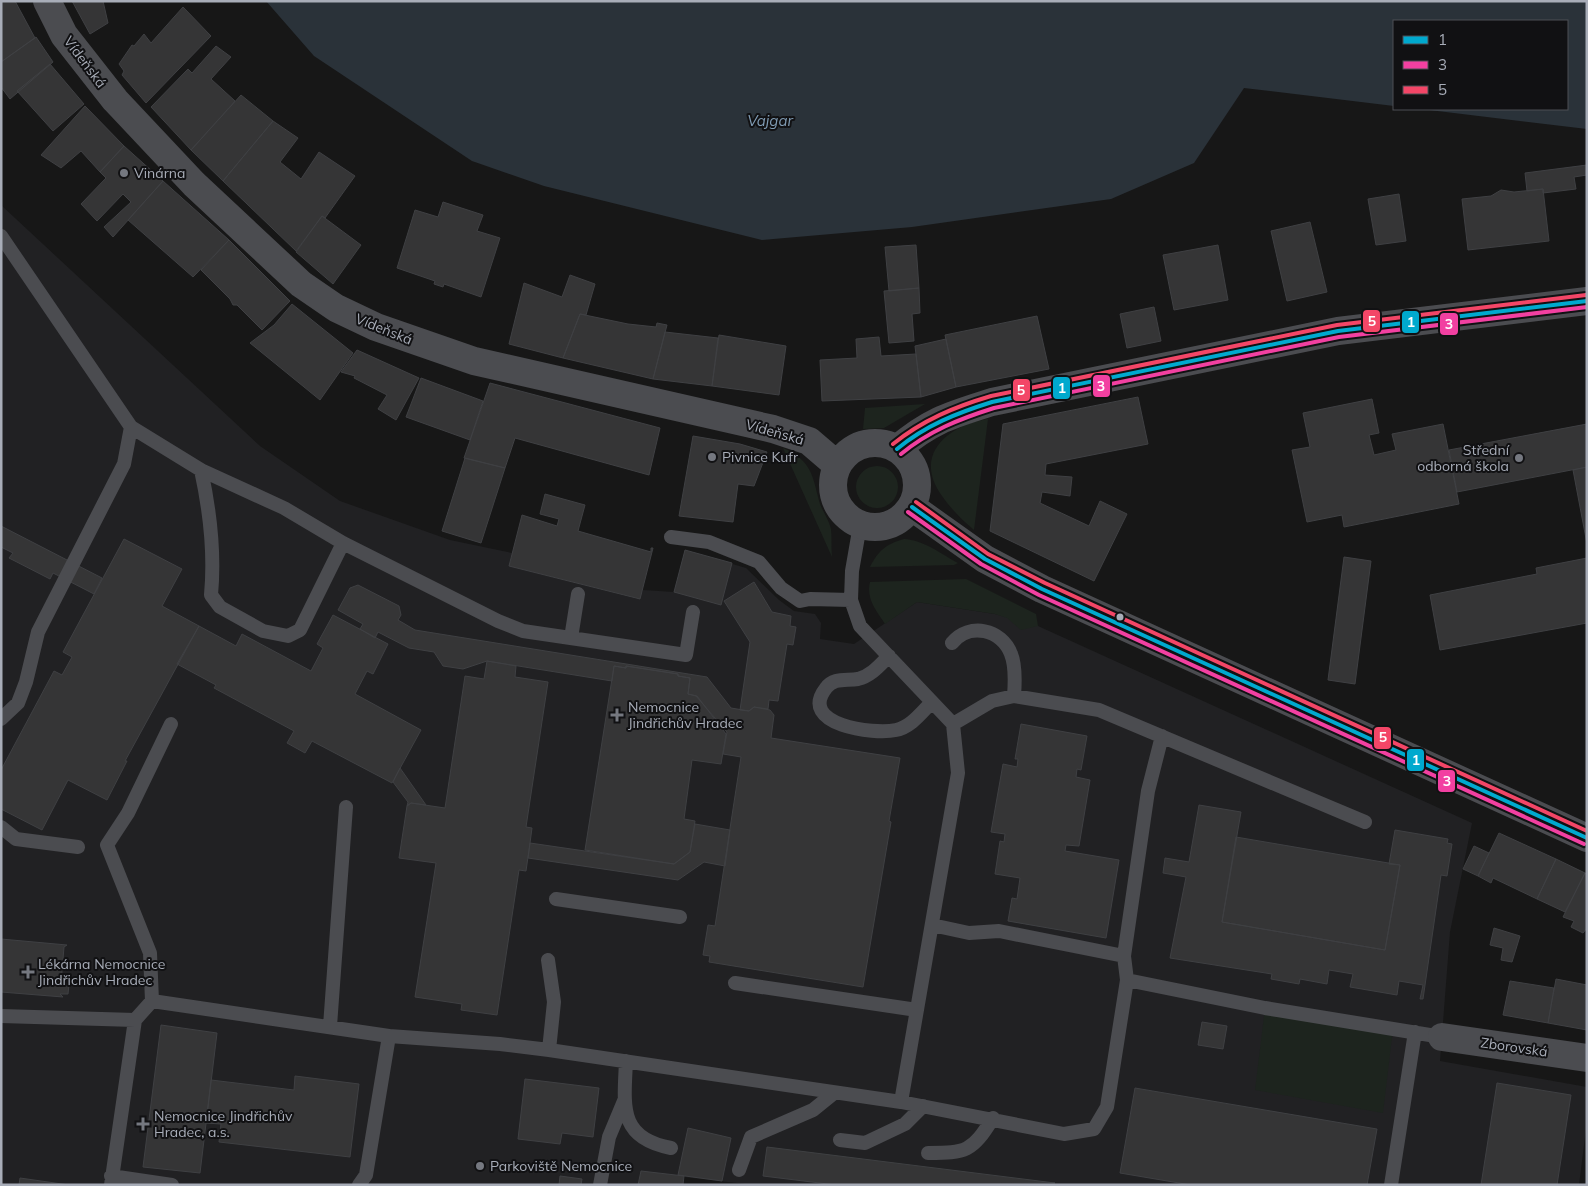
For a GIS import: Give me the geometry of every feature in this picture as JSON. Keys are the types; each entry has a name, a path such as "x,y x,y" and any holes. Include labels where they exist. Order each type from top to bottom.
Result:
{"street":[{"name":"Vídeňská","path":"47,1 64,35 115,100 194,184 301,284 336,308 385,330 474,361 789,434 809,441 837,465"},
{"path":"897,449 918,432 942,418 992,402 1338,331 1587,301"},
{"path":"870,443 884,444 897,449 907,457 914,469 918,482 917,495 912,507 902,518 889,525 875,528 860,525 850,520 835,501 833,476 837,465 846,454 857,446 870,443"},
{"path":"912,507 985,559 1042,589 1587,838"},
{"name":"Zborovská","path":"1442,1037 1587,1058"}],"lane":[{"path":"1,236 131,427 201,470 284,508 343,543 523,631 686,655 692,612"},
{"path":"1,719 18,702 26,682 38,632 99,509 124,464 131,427"},
{"path":"201,470 208,504 212,539 213,573 211,595 220,607 263,631 288,636 300,630 343,543"},
{"path":"860,525 852,571 851,600 860,626 953,724 958,773 901,1102"},
{"path":"671,537 710,542 759,562 781,588 800,602 810,599 851,600"},
{"path":"571,638 578,594"},
{"path":"952,643 957,637 969,631 978,630 990,632 1003,639 1012,654 1015,677 1014,696"},
{"path":"889,656 876,669 859,678 836,680 827,686 822,694 820,708 826,717 833,723 880,731 896,730 909,725 932,702"},
{"path":"953,724 992,701 1014,696 1099,710 1365,822"},
{"path":"171,724 128,814 107,845 150,953 152,1001 135,1020 111,1181 172,1185"},
{"path":"152,1001 389,1036 500,1044 626,1061 901,1102 993,1118 1064,1134 1094,1129 1107,1107 1127,980 1124,956 1148,791 1162,736"},
{"path":"330,1026 346,807"},
{"path":"1,827 16,839 78,847"},
{"path":"556,899 680,917"},
{"path":"932,924 969,933 1000,931 1124,956"},
{"path":"548,960 554,1002 549,1050"},
{"path":"1127,980 1265,1008 1442,1037"},
{"path":"735,983 917,1010"},
{"path":"1,1016 135,1020"},
{"path":"1391,1185 1415,1032"},
{"path":"365,1181 389,1036"},
{"path":"626,1061 624,1102 630,1123 637,1135 656,1145 671,1148"},
{"path":"739,1170 751,1138 813,1110 834,1093"},
{"path":"600,1185 609,1137 624,1102"},
{"path":"840,1140 864,1142 905,1124 923,1106"},
{"path":"928,1153 959,1153 979,1140 993,1118"}],"shaded area":[{"name":"Nemocnice Jindřichův Hradec","path":"1,205 260,446 340,501 450,540 512,553 509,566 638,599 643,590 674,592 685,550 746,568 779,600 794,611 815,614 821,623 820,639 854,644 917,602 995,614 1038,626 1472,823 1450,932 1440,1061 1587,1087 1587,1121 1579,1185 754,1185 641,1172 638,1185 1,1185"},
{"path":"925,404 884,428 863,429 865,408"},
{"path":"988,419 974,530 942,496 934,481 931,468 933,455 939,444 948,435 973,422"},
{"path":"783,448 793,453 810,470 820,504 831,529 832,557"},
{"path":"881,466 889,469 895,475 898,487 895,499 889,505 873,508 865,505 859,499 856,483 859,475 865,469"},
{"path":"904,539 932,548 958,563 954,565 870,567 883,549 892,543"},
{"path":"966,579 1036,614 1038,626 1021,630 1007,618 995,614 917,602 885,624 875,609 869,594 870,582"},
{"path":"1265,1008 1393,1029 1383,1113 1255,1090"}],"water":[{"name":"Vajgar","path":"266,1 1587,1 1587,129 1429,110 1568,110 1568,20 1393,20 1393,106 1244,88 1194,163 1111,199 912,227 762,240 544,186 472,161 314,56"}],"building":[{"path":"1,1 15,1 35,38 1,62"},
{"path":"72,1 103,1 108,23 90,34"},
{"path":"183,7 211,36 146,103 122,75 124,71 119,64 132,45 134,46 144,34 151,43"},
{"path":"36,37 53,62 10,99 1,87 1,62"},
{"path":"216,46 231,57 211,79 235,101 191,150 151,107 188,69 192,73"},
{"path":"50,64 84,104 53,131 17,91"},
{"path":"241,95 273,121 223,181 191,150"},
{"path":"85,106 124,146 100,172 81,151 61,168 41,155"},
{"path":"273,121 298,138 280,162 301,179 319,152 355,176 325,218 322,216 296,251 223,181"},
{"path":"124,146 163,181 113,237 104,227 131,202 123,194 97,221 81,204 106,178 100,172"},
{"path":"1587,165 1587,175 1574,177 1576,189 1543,193 1543,189 1527,191 1525,173"},
{"path":"163,181 229,240 193,277 128,220"},
{"path":"1543,189 1549,241 1468,250 1462,199 1491,196 1501,190 1514,192"},
{"path":"1399,194 1406,241 1376,245 1368,199"},
{"path":"443,202 483,215 477,231 500,238 481,297 444,284 443,287 434,284 435,281 397,268 415,210 438,217"},
{"path":"322,216 361,245 333,284 296,252"},
{"path":"1310,222 1327,292 1287,301 1271,231"},
{"path":"229,240 290,301 262,330 237,305 233,305 230,299 201,270"},
{"path":"916,245 919,288 889,291 885,247"},
{"path":"1218,245 1228,300 1174,310 1163,255"},
{"path":"570,275 595,284 586,315 580,314 563,358 509,344 524,283 562,297"},
{"path":"919,288 920,313 912,314 914,341 889,343 884,291"},
{"path":"292,304 353,353 320,400 250,343 274,325"},
{"path":"1154,307 1161,341 1127,348 1120,314"},
{"path":"580,314 628,324 656,327 657,323 667,325 653,379 563,358"},
{"path":"1037,316 1049,369 956,387 945,335"},
{"path":"665,332 718,338 712,386 653,379"},
{"path":"719,335 786,346 779,395 712,386"},
{"path":"879,337 881,356 916,354 921,397 822,401 820,360 857,358 856,339"},
{"path":"946,339 956,387 921,397 915,346"},
{"path":"357,350 419,378 396,420 378,409 387,395 354,378 355,376 341,372"},
{"path":"421,378 483,401 470,440 406,417"},
{"path":"490,383 660,428 649,475 515,438 505,468 464,458"},
{"path":"1138,397 1148,444 1046,464 1045,475 1072,477 1070,496 1042,492 1040,503 1089,526 1100,501 1127,514 1094,581 990,531 1003,424"},
{"path":"1372,399 1379,433 1369,435 1374,455 1396,450 1392,434 1443,424 1459,504 1344,527 1342,515 1307,522 1292,450 1310,447 1303,413"},
{"name":"Střední odborná škola","path":"1587,424 1587,467 1457,492 1449,450"},
{"path":"693,436 740,444 767,452 754,486 738,484 733,522 679,516"},
{"path":"465,458 505,468 481,543 442,531"},
{"path":"1587,467 1587,544 1573,470"},
{"path":"545,494 585,505 578,531 651,552 651,548 653,548 640,599 509,566 522,515 557,526 559,519 540,514"},
{"path":"1,526 102,578 94,594 53,573 50,579 9,558 13,553 1,547"},
{"path":"124,539 182,569 162,606 199,626 125,761 127,761 107,800 68,780 42,830 1,809 1,770 54,671 62,675 72,657 63,652"},
{"path":"685,550 732,563 721,605 674,592"},
{"path":"1344,557 1371,561 1355,684 1328,680"},
{"path":"1587,558 1587,623 1440,650 1430,595 1537,574 1536,568"},
{"path":"754,582 772,612 791,616 790,626 796,627 793,645 787,644 778,701 769,700 768,709 754,707 749,711 740,710 750,642 724,601"},
{"path":"358,585 399,606 401,615 398,620 415,630 707,677 731,708 749,711 754,707 770,710 774,715 771,738 900,758 863,987 709,962 710,956 703,955 708,925 715,926 741,757 723,754 727,732 696,696 688,694 690,678 678,676 678,674 626,666 626,668 614,666 612,681 487,661 463,669 443,666 434,652 409,648 378,632 375,638 360,629 363,624 338,610 350,588"},
{"path":"333,615 388,644 373,674 367,671 355,694 421,730 392,783 312,741 305,753 287,743 294,731 214,688 216,685 177,664 199,626 236,646 242,634 311,671 323,648 317,644"},
{"path":"487,661 516,666 515,677 548,682 526,827 532,828 526,871 519,870 497,1015 461,1010 462,1004 415,997 436,863 399,858 407,806 411,803 445,808 465,676 484,679"},
{"path":"614,666 678,674 678,676 690,678 688,694 697,696 726,734 721,764 692,760 684,819 695,821 690,852 674,864 585,850"},
{"path":"1021,724 1087,736 1081,770 1077,769 1076,777 1090,780 1079,846 1066,845 1065,851 1119,860 1106,938 1008,921 1012,898 1017,899 1020,878 995,874 1000,841 1004,842 1005,834 991,832 1003,764 1017,767 1018,759 1015,759"},
{"path":"400,768 426,805 411,803 407,806 408,802 393,782"},
{"path":"1199,805 1241,812 1222,922 1385,950 1400,865 1389,864 1395,830 1448,839 1447,843 1452,844 1447,876 1441,875 1423,999 1420,999 1423,985 1399,981 1397,995 1350,987 1353,974 1329,970 1327,984 1300,979 1299,984 1271,979 1272,974 1170,958 1186,877 1163,873 1165,858 1189,862"},
{"path":"695,824 730,830 725,866 704,862 678,880 528,858 530,843 674,864 690,852"},
{"path":"1499,833 1556,859 1537,899 1493,878 1491,883 1478,876"},
{"path":"1236,837 1400,865 1385,950 1222,922"},
{"path":"1474,846 1489,853 1478,876 1463,869"},
{"path":"1556,859 1585,873 1565,912 1537,899"},
{"path":"1585,873 1587,874 1587,928 1583,933 1571,927 1574,921 1563,917"},
{"path":"1494,928 1520,936 1512,962 1501,960 1503,948 1490,945"},
{"path":"1,939 67,945 64,947 61,983 69,984 68,994 60,994 63,997 1,992"},
{"path":"1556,979 1587,985 1587,1030 1548,1023"},
{"path":"1510,981 1554,988 1548,1023 1503,1015"},
{"path":"1202,1022 1227,1026 1223,1049 1198,1045"},
{"path":"161,1025 217,1033 200,1173 143,1167"},
{"path":"295,1076 359,1084 350,1157 219,1142 221,1124 206,1123 211,1080 294,1090"},
{"path":"525,1079 599,1088 593,1137 562,1133 560,1144 518,1139"},
{"path":"1497,1083 1571,1095 1557,1185 1481,1185"},
{"path":"1135,1088 1377,1129 1367,1185 1191,1185 1120,1173"},
{"path":"688,1128 731,1138 722,1181 678,1175"},
{"path":"767,1147 1055,1183 836,1185 763,1176"},
{"path":"641,1171 684,1176 683,1185 638,1185"},
{"path":"560,1176 582,1179 581,1185 559,1185"},
{"path":"20,1178 69,1185 19,1185"}],"transit line":[{"name":"5","path":"893,444 904,435 939,415 991,396 1337,325 1586,295"},
{"name":"1","path":"897,449 931,426 992,402 1338,331 1587,301"},
{"name":"3","path":"901,454 945,426 994,408 1339,337 1587,307"},
{"name":"5","path":"916,502 988,554 1045,583 1587,831"},
{"name":"1","path":"912,507 985,559 1042,589 1587,838"},
{"name":"3","path":"908,512 981,564 1039,595 1584,844"}],"place":[{"name":"Vinárna","path":"124,173"},
{"name":"Pivnice Kufr","path":"712,457"},
{"name":"Střední odborná škola","path":"1519,458"},
{"name":"Nemocnice Jindřichův Hradec","path":"617,715"},
{"name":"Lékárna Nemocnice Jindřichův Hradec","path":"28,972"},
{"name":"Nemocnice Jindřichův Hradec, a.s.","path":"143,1124"},
{"name":"Parkoviště Nemocnice","path":"480,1166"}]}
